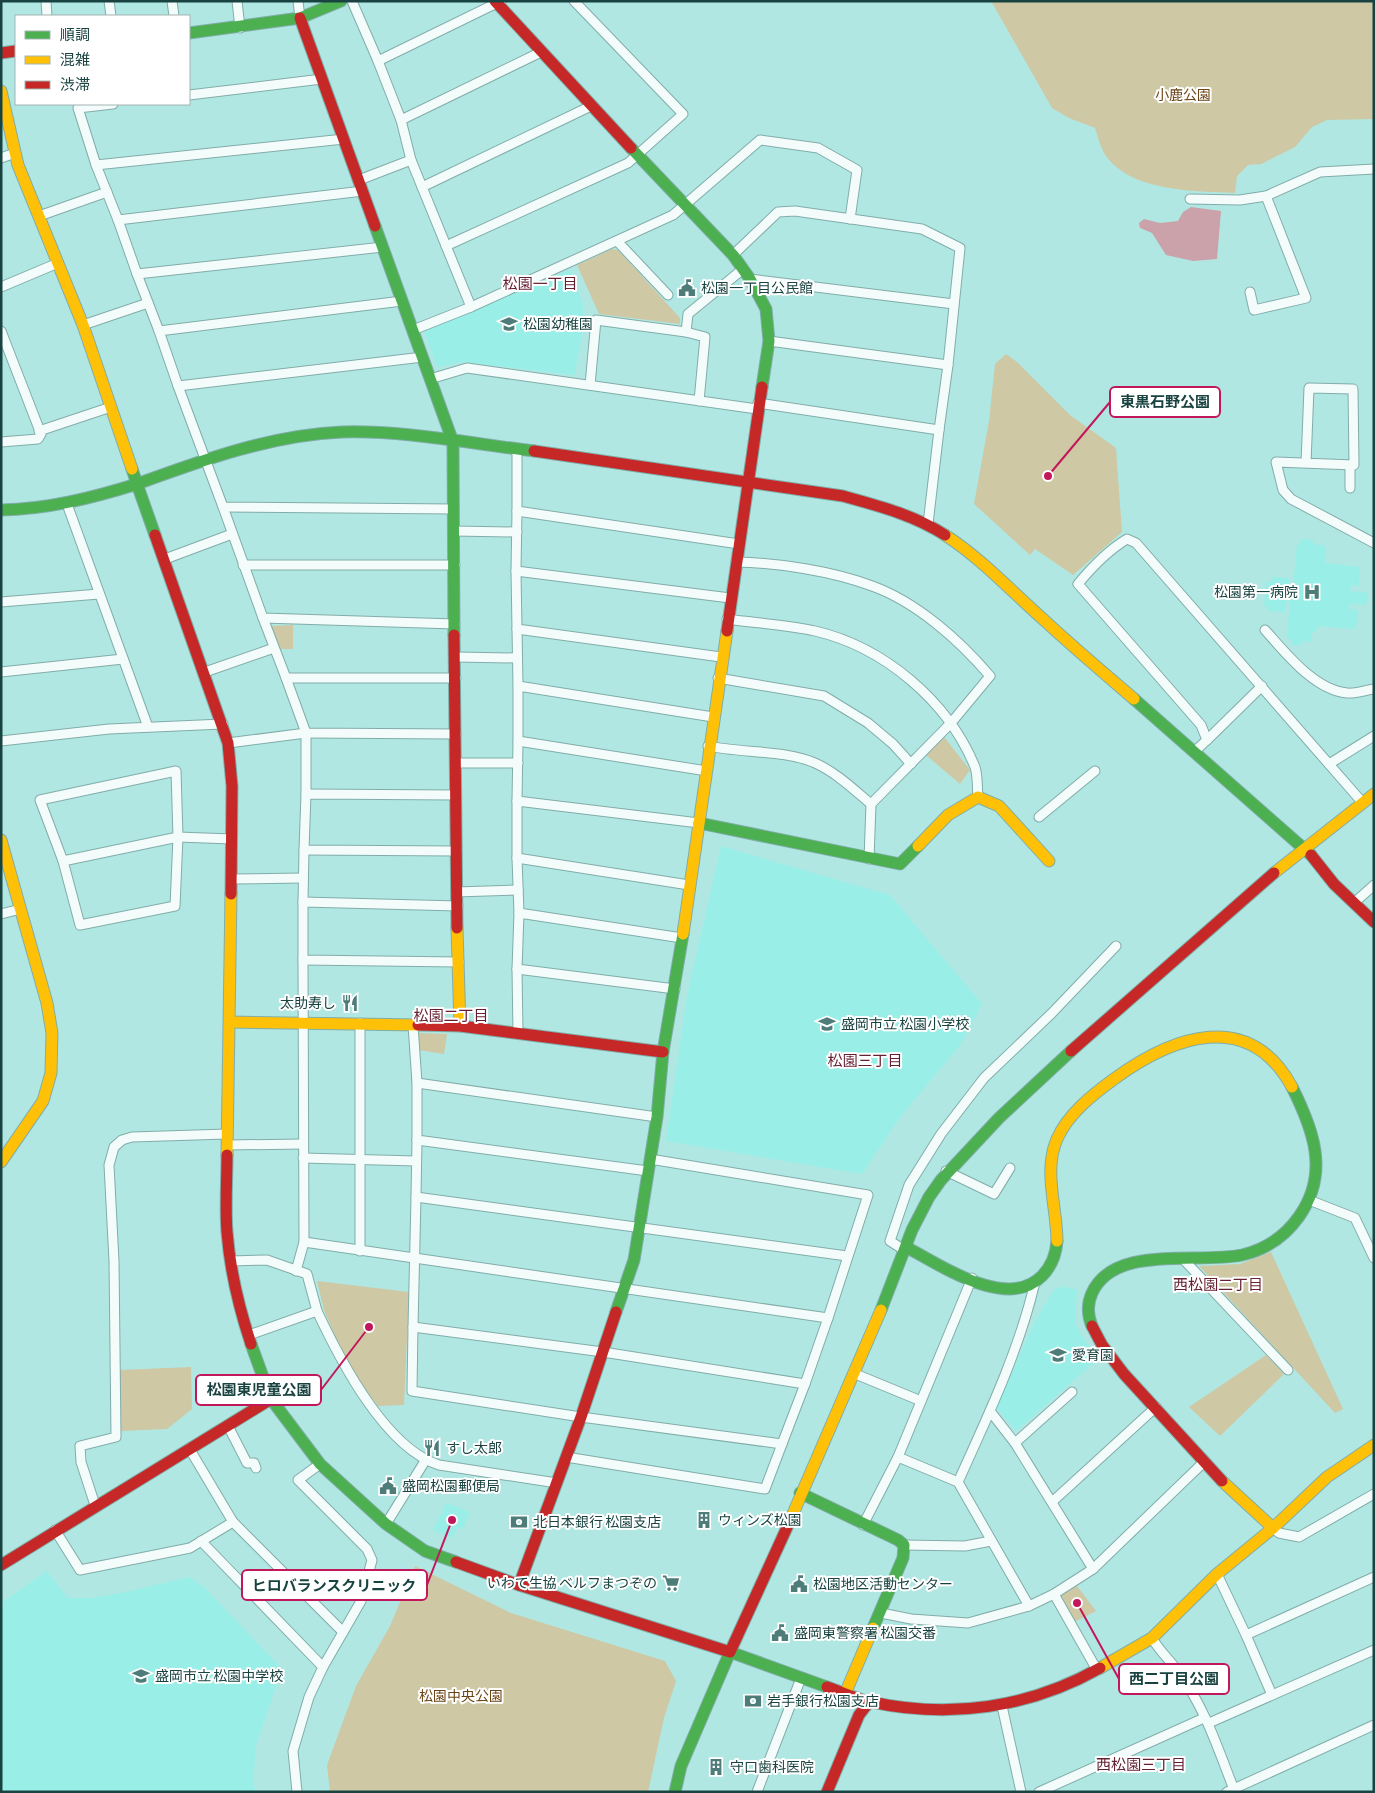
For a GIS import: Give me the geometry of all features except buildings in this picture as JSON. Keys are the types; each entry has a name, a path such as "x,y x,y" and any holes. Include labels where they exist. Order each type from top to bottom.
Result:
{"street":[{"path":"46,1 47,15"},
{"path":"109,1 110,15"},
{"path":"172,1 174,15"},
{"path":"237,1 240,28"},
{"path":"298,1 300,18 453,442 457,763 456,892 458,906 460,1026"},
{"path":"190,33 240,28 300,18 340,1"},
{"path":"352,1 401,120 410,160 471,307"},
{"path":"446,246 628,163 682,114 574,1"},
{"path":"378,61 498,2 591,106 733,255 766,309 769,341 758,406 749,484 718,678 714,717 708,746 707,771 663,1052 657,1117 634,1260 581,1417 519,1585"},
{"path":"1,53 15,51"},
{"path":"401,120 541,52"},
{"path":"190,95 322,79"},
{"path":"1,91 15,153 83,325 137,484 205,672 228,743 232,786 232,839 227,1231 234,1279 249,1335 271,1398 320,1464 386,1524 425,1551 519,1585 730,1652 868,1702 905,1708 945,1711 1002,1706 1048,1693 1098,1670 1152,1638 1217,1574 1272,1528 1327,1476 1374,1445"},
{"path":"96,105 78,106 96,165 118,220 306,733 302,1022 304,1242 296,1270"},
{"path":"422,187 591,106"},
{"path":"96,165 344,138"},
{"path":"413,330 471,307 673,215 760,140 818,148 857,170 850,219"},
{"path":"1,158 15,153"},
{"path":"118,220 361,185 410,160"},
{"path":"1190,200 1240,200 1266,196 1320,172 1374,169"},
{"path":"39,216 107,192"},
{"path":"1250,292 1254,310 1306,298 1266,196"},
{"path":"733,255 778,212 795,211 922,229 960,248 948,365 928,524"},
{"path":"617,241 668,295"},
{"path":"137,274 383,247"},
{"path":"1,287 58,264"},
{"path":"686,332 688,314 746,274 954,304"},
{"path":"159,331 402,301"},
{"path":"83,325 148,303"},
{"path":"590,385 596,320 686,332 706,337 699,401"},
{"path":"1,331 40,431 38,439 1,442"},
{"path":"769,341 948,365"},
{"path":"178,386 423,357"},
{"path":"430,379 467,368 699,401 758,406 939,430"},
{"path":"1306,463 1309,388 1353,389 1354,465 1276,462 1283,490 1291,499 1374,543"},
{"path":"40,431 111,407"},
{"path":"1,510 27,510 84,501 206,459 262,443 324,434 385,432 844,496 886,508 928,524 965,548 999,577 1043,620 1305,848 1334,884 1374,922"},
{"path":"517,449 518,1033"},
{"path":"1350,466 1350,488"},
{"path":"66,504 148,727"},
{"path":"223,507 454,509"},
{"path":"518,511 739,544"},
{"path":"454,531 517,532"},
{"path":"165,559 232,534"},
{"path":"1207,740 1201,725 1078,584 1091,568 1115,546 1126,540 1136,543 1362,802"},
{"path":"736,562 765,563 832,575 873,586 923,613 972,654 990,676 951,722 871,804 869,858"},
{"path":"244,565 455,565"},
{"path":"516,571 730,598"},
{"path":"1,602 99,594"},
{"path":"263,618 455,624"},
{"path":"727,619 814,631 858,645 896,669 928,696 951,722 976,769 978,798"},
{"path":"517,629 721,658"},
{"path":"1265,630 1304,673 1314,679 1347,694 1374,689"},
{"path":"205,672 274,648"},
{"path":"456,657 517,658"},
{"path":"1,672 123,659"},
{"path":"286,678 456,678"},
{"path":"718,678 824,696 868,724 893,744 911,764"},
{"path":"518,686 714,717"},
{"path":"1195,751 1262,686"},
{"path":"1,741 109,729 223,724"},
{"path":"228,743 306,733 456,734"},
{"path":"1330,764 1374,736"},
{"path":"518,741 707,771"},
{"path":"708,746 782,755 813,762 834,773 871,804"},
{"path":"457,763 518,763"},
{"path":"1039,818 1094,770"},
{"path":"176,771 178,837 175,906 80,925 63,861 40,800 176,771"},
{"path":"306,794 456,795"},
{"path":"676,1792 681,1766 730,1652 768,1572 905,1248 928,1199 946,1171 1001,1116 1074,1049 1305,848 1374,794"},
{"path":"517,801 698,823 900,864 948,815 978,798"},
{"path":"978,798 999,806 1049,861"},
{"path":"63,861 178,837 232,839"},
{"path":"1,840 3,853 21,908 47,1003 52,1033 51,1073 43,1101 1,1162"},
{"path":"304,850 457,851"},
{"path":"517,858 689,885"},
{"path":"231,879 303,878"},
{"path":"1355,902 1374,884"},
{"path":"456,892 518,890"},
{"path":"303,902 458,906"},
{"path":"1,914 21,908"},
{"path":"519,913 682,938"},
{"path":"1116,946 984,1078 941,1134 910,1185 890,1241 972,1278 1005,1290 1020,1289 1035,1282 1047,1272 1057,1250 1052,1165 1057,1138 1065,1122 1080,1104 1161,1050 1178,1043 1206,1036 1230,1037 1260,1048 1282,1070 1315,1144 1316,1172 1309,1200 1288,1231 1258,1251 1234,1257 1146,1261 1117,1267 1093,1288 1087,1317 1096,1335 1156,1408 1257,1516 1278,1533 1299,1537 1374,1494"},
{"path":"303,960 459,962"},
{"path":"517,969 674,989"},
{"path":"230,1022 460,1026 663,1052"},
{"path":"360,1023 360,1251"},
{"path":"413,1025 417,1083 417,1140 413,1258 414,1327 412,1391 581,1417 782,1444"},
{"path":"417,1083 657,1117"},
{"path":"95,1505 81,1462 80,1446 116,1437 114,1261 109,1165 114,1147 122,1140 132,1137 303,1144"},
{"path":"417,1140 649,1165 868,1195 805,1384 765,1489 566,1457"},
{"path":"303,1158 416,1161"},
{"path":"946,1171 994,1194 1010,1168"},
{"path":"416,1197 847,1256"},
{"path":"1309,1200 1355,1218 1374,1258"},
{"path":"304,1242 828,1318"},
{"path":"1183,1259 1288,1370"},
{"path":"231,1261 267,1260 307,1274 317,1311 343,1364 383,1421 425,1461 439,1465 557,1483"},
{"path":"863,1525 898,1456 972,1278"},
{"path":"958,1482 990,1411 1029,1309 1035,1282"},
{"path":"249,1335 317,1311"},
{"path":"414,1327 603,1352 805,1384"},
{"path":"853,1373 921,1401"},
{"path":"1015,1443 1072,1392"},
{"path":"1,1565 95,1505 228,1426 271,1398"},
{"path":"1052,1502 1156,1408"},
{"path":"990,1411 1015,1443 1093,1569"},
{"path":"228,1426 247,1463 254,1463 256,1468"},
{"path":"189,1448 233,1522 343,1632"},
{"path":"898,1456 958,1482 990,1541 1029,1606"},
{"path":"386,1524 425,1461"},
{"path":"881,1613 911,1619 968,1623 1029,1606 1054,1594 1093,1569 1205,1461"},
{"path":"297,1792 293,1751 309,1697 323,1667 361,1601 372,1560 366,1549 298,1480 320,1464"},
{"path":"800,1493 863,1525 898,1540 904,1545 965,1546 990,1541"},
{"path":"55,1530 80,1570 190,1548 233,1522"},
{"path":"201,1541 323,1667"},
{"path":"845,1694 903,1558 904,1545"},
{"path":"1217,1574 1272,1695"},
{"path":"1246,1635 1374,1577"},
{"path":"1054,1594 1098,1670"},
{"path":"1152,1638 1158,1648 1181,1674 1207,1721 1232,1791 1374,1725"},
{"path":"1039,1792 1272,1695 1374,1650"},
{"path":"757,1792 801,1678"},
{"path":"827,1792 859,1715 868,1702"},
{"path":"1002,1706 1021,1792"}],"shaded area":[{"path":"1191,207 1221,211 1217,259 1193,261 1166,255 1152,233 1140,228 1139,223 1144,219 1160,223 1178,221 1183,212"},
{"name":"松園幼稚園","path":"570,270 583,304 584,320 575,375 464,362 437,367 423,328"},
{"name":"松園第一病院","path":"1301,539 1314,540 1314,544 1326,546 1325,563 1360,567 1359,586 1351,585 1350,591 1368,593 1366,605 1349,604 1349,609 1358,610 1356,629 1317,626 1316,632 1312,632 1311,642 1301,641 1301,645 1291,645 1291,639 1287,638 1290,600 1287,600 1285,612 1268,611 1268,607 1264,606 1266,581 1271,582 1271,577 1289,578 1289,586 1293,586 1297,544 1300,544"},
{"name":"盛岡市立 松園小学校","path":"721,846 890,895 982,1004 961,1044 901,1116 862,1174 666,1141 687,996"},
{"name":"愛育園","path":"1063,1286 1077,1290 1075,1321 1079,1331 1098,1359 1016,1431 995,1406 1039,1314 1054,1290"},
{"path":"446,1503 470,1512 463,1529 458,1527 452,1538 433,1530"},
{"name":"盛岡市立 松園中学校","path":"47,1571 68,1598 90,1598 126,1592 189,1577 205,1588 282,1669 256,1745 253,1784 256,1792 1,1792 1,1603"}],"green space":[{"name":"小鹿公園","path":"991,1 1374,1 1374,119 1327,120 1312,127 1295,147 1261,164 1248,165 1237,176 1235,193 1183,190 1148,183 1132,177 1117,168 1106,156 1095,128 1069,118 1052,108"},
{"path":"612,249 618,250 680,318 680,324 599,314 577,265"},
{"path":"1006,354 1017,362 1070,415 1116,448 1122,532 1073,575 1035,549 1030,555 974,504 989,421 995,364"},
{"path":"293,625 293,649 279,649 270,626"},
{"path":"944,737 970,770 960,784 926,755"},
{"path":"419,1033 447,1034 444,1054 418,1050"},
{"path":"1271,1252 1343,1409 1335,1413 1199,1266 1240,1264"},
{"path":"317,1281 409,1292 404,1405 378,1406 352,1372 324,1310"},
{"path":"1266,1355 1284,1374 1220,1436 1189,1407"},
{"path":"191,1367 192,1409 167,1429 120,1431 119,1370"},
{"name":"松園中央公園","path":"415,1566 511,1613 665,1661 676,1681 664,1718 648,1792 330,1792 327,1765 356,1686 390,1626"},
{"path":"1077,1586 1096,1611 1074,1622 1059,1596"}],"traffic: fast":[{"path":"190,33 300,18 341,1"},
{"path":"631,148 733,255 750,279 766,309 769,341 762,387"},
{"path":"375,226 453,442 454,635"},
{"path":"132,469 137,484 187,466 263,443 316,434 342,432 413,435 534,451"},
{"path":"1,510 70,502 137,484 155,535"},
{"path":"1134,699 1311,855"},
{"path":"699,823 900,864 918,846"},
{"path":"616,1312 634,1260 657,1117 663,1052 683,934"},
{"path":"881,1310 912,1230 929,1197 941,1180 999,1118 1071,1051"},
{"path":"1092,1326 1088,1309 1092,1293 1103,1278 1118,1268 1137,1262 1158,1259 1242,1255 1274,1241 1288,1230 1299,1217 1313,1186 1316,1169 1314,1143 1303,1110 1292,1087"},
{"path":"906,1247 974,1282 1011,1289 1028,1286 1042,1276 1053,1260 1057,1241"},
{"path":"251,1344 271,1399 320,1464 386,1524 425,1551 456,1562"},
{"path":"800,1493 898,1540 904,1545 903,1558 873,1628"},
{"path":"675,1792 681,1766 730,1652 827,1687"}],"traffic: slow":[{"path":"1,91 18,165 83,325 132,469"},
{"path":"945,535 984,565 1134,699"},
{"path":"683,934 727,631"},
{"path":"1274,873 1374,794"},
{"path":"918,846 948,815 978,797 999,806 1049,861"},
{"path":"1,840 47,1003 52,1033 51,1073 43,1101 1,1162"},
{"path":"227,1155 231,894"},
{"path":"457,928 460,1026"},
{"path":"230,1022 418,1025"},
{"path":"1057,1241 1051,1177 1053,1151 1057,1139 1067,1121 1089,1098 1137,1064 1161,1051 1185,1042 1209,1037 1232,1038 1254,1046 1274,1062 1292,1087"},
{"path":"789,1523 881,1310"},
{"path":"1100,1668 1152,1638 1217,1574 1273,1528 1327,1477 1374,1445"},
{"path":"1222,1481 1273,1528"},
{"path":"845,1694 873,1628"}],"traffic: jam":[{"path":"495,1 631,148"},
{"path":"300,18 375,226"},
{"path":"1,53 15,51"},
{"path":"727,631 762,387"},
{"path":"534,451 843,496 883,507 921,522 945,535"},
{"path":"155,535 228,743 232,786 231,894"},
{"path":"454,635 457,928"},
{"path":"1311,855 1334,884 1374,922"},
{"path":"1071,1051 1274,873"},
{"path":"418,1025 460,1026 663,1052"},
{"path":"227,1155 226,1213 228,1246 236,1289 251,1344"},
{"path":"519,1585 581,1417 616,1312"},
{"path":"1092,1326 1102,1345 1124,1374 1222,1481"},
{"path":"1,1565 271,1399"},
{"path":"456,1562 519,1585 730,1652 789,1523"},
{"path":"827,1687 865,1701 901,1707 959,1709 1017,1701 1045,1693 1073,1682 1100,1668"},
{"path":"827,1792 859,1715 869,1702"}],"place":[{"name":"松園一丁目公民館","path":"687,288"},
{"name":"松園幼稚園","path":"509,324"},
{"name":"東黒石野公園","path":"1048,476"},
{"name":"松園第一病院","path":"1312,592"},
{"name":"太助寿し","path":"350,1003"},
{"name":"盛岡市立 松園小学校","path":"827,1024"},
{"name":"松園東児童公園","path":"369,1327"},
{"name":"愛育園","path":"1058,1355"},
{"name":"すし太郎","path":"432,1448"},
{"name":"盛岡松園郵便局","path":"388,1486"},
{"name":"ヒロバランスクリニック","path":"452,1520"},
{"name":"ウィンズ松園","path":"704,1520"},
{"name":"北日本銀行 松園支店","path":"519,1522"},
{"name":"いわて生協 ベルフまつぞの","path":"671,1583"},
{"name":"松園地区活動センター","path":"799,1584"},
{"name":"西二丁目公園","path":"1077,1603"},
{"name":"盛岡東警察署 松園交番","path":"780,1633"},
{"name":"盛岡市立 松園中学校","path":"141,1676"},
{"name":"岩手銀行松園支店","path":"753,1701"},
{"name":"守口歯科医院","path":"716,1767"}],"district":[{"name":"松園一丁目","path":"540,284"},
{"name":"松園二丁目","path":"451,1016"},
{"name":"松園三丁目","path":"865,1061"},
{"name":"西松園二丁目","path":"1218,1285"},
{"name":"西松園三丁目","path":"1141,1765"}]}
